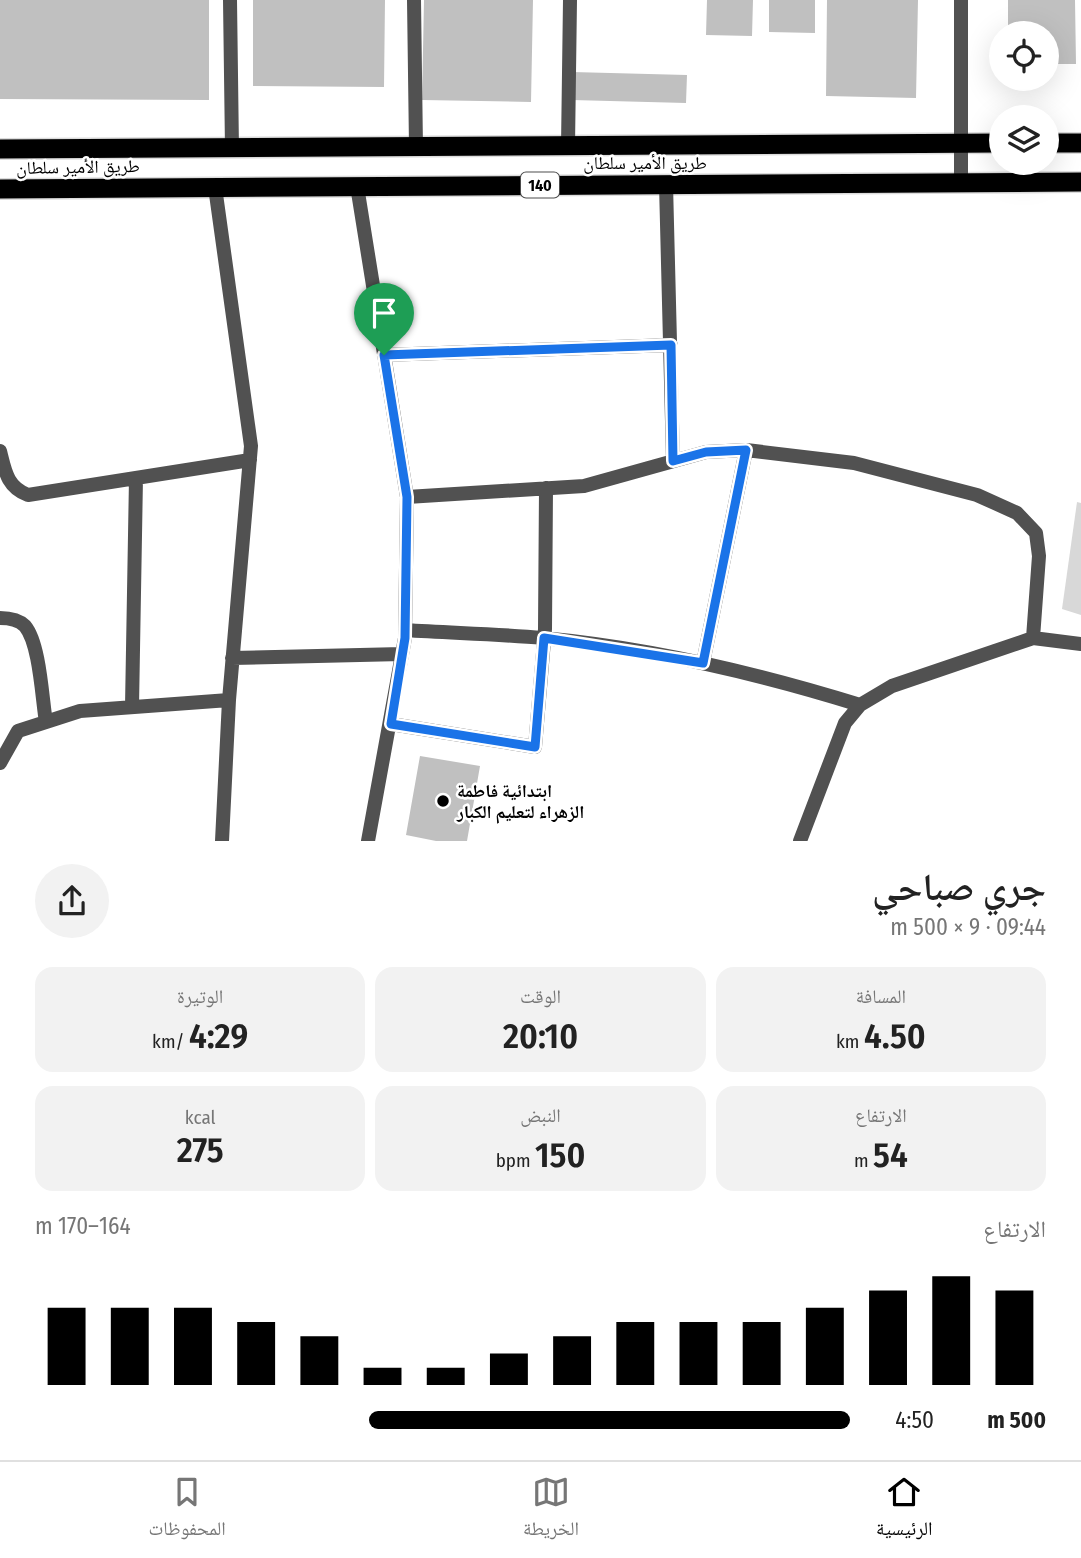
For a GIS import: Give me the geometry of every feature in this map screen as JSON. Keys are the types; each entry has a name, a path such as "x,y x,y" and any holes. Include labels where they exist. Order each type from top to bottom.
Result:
{"highway":[{"name":"طريق الأمير سلطان","path":"0,149 989,143"},
{"path":"1059,143 1081,143"},
{"name":"طريق الأمير سلطان","path":"0,189 1081,182"}],"street":[{"path":"230,0 233,149"},
{"path":"414,0 416,147"},
{"path":"568,146 569,0"},
{"path":"961,0 961,183"},
{"path":"666,184 673,461"},
{"path":"357,186 407,497 405,630 391,724 368,841"},
{"path":"215,187 251,446 232,658 222,841"},
{"path":"384,355 671,345"},
{"path":"407,497 583,486 706,452 746,450 854,463 977,495 1017,513 1036,533 1039,556 1033,638"},
{"path":"703,663 746,450"},
{"path":"0,451 7,479 15,491 28,495 250,460"},
{"path":"132,707 136,478"},
{"path":"391,724 535,747 544,638 546,488"},
{"path":"0,618 9,618 24,625 33,643 46,722"},
{"path":"405,630 544,638 703,663 782,680 860,705"},
{"path":"800,841 845,723 860,705 892,686 1033,638 1081,643"},
{"path":"232,658 402,654"},
{"path":"0,763 18,731 80,711 229,700"}],"shaded area":[{"path":"1077,502 1081,503 1081,615 1062,609"}],"building":[{"path":"0,0 209,0 209,100 0,99"},
{"path":"253,0 385,0 384,87 253,86"},
{"path":"424,0 533,0 531,102 422,100"},
{"path":"707,0 753,0 752,36 706,35"},
{"path":"769,0 815,0 815,33 769,32"},
{"path":"827,0 918,0 916,98 826,96"},
{"path":"1008,0 1075,0 1076,64 1059,64 1059,21 1008,21"},
{"path":"572,72 687,75 686,103 572,100"},
{"name":"ابتدائية فاطمة الزهراء لتعليم الكبار","path":"420,756 480,766 467,841 436,841 406,835"}],"place":[{"name":"ابتدائية فاطمة الزهراء لتعليم الكبار","path":"443,801"}],"route":[{"path":"671,345 673,461 706,452 746,450 703,663 544,638 535,747 391,724 405,638 407,497 384,355 671,345"}]}
